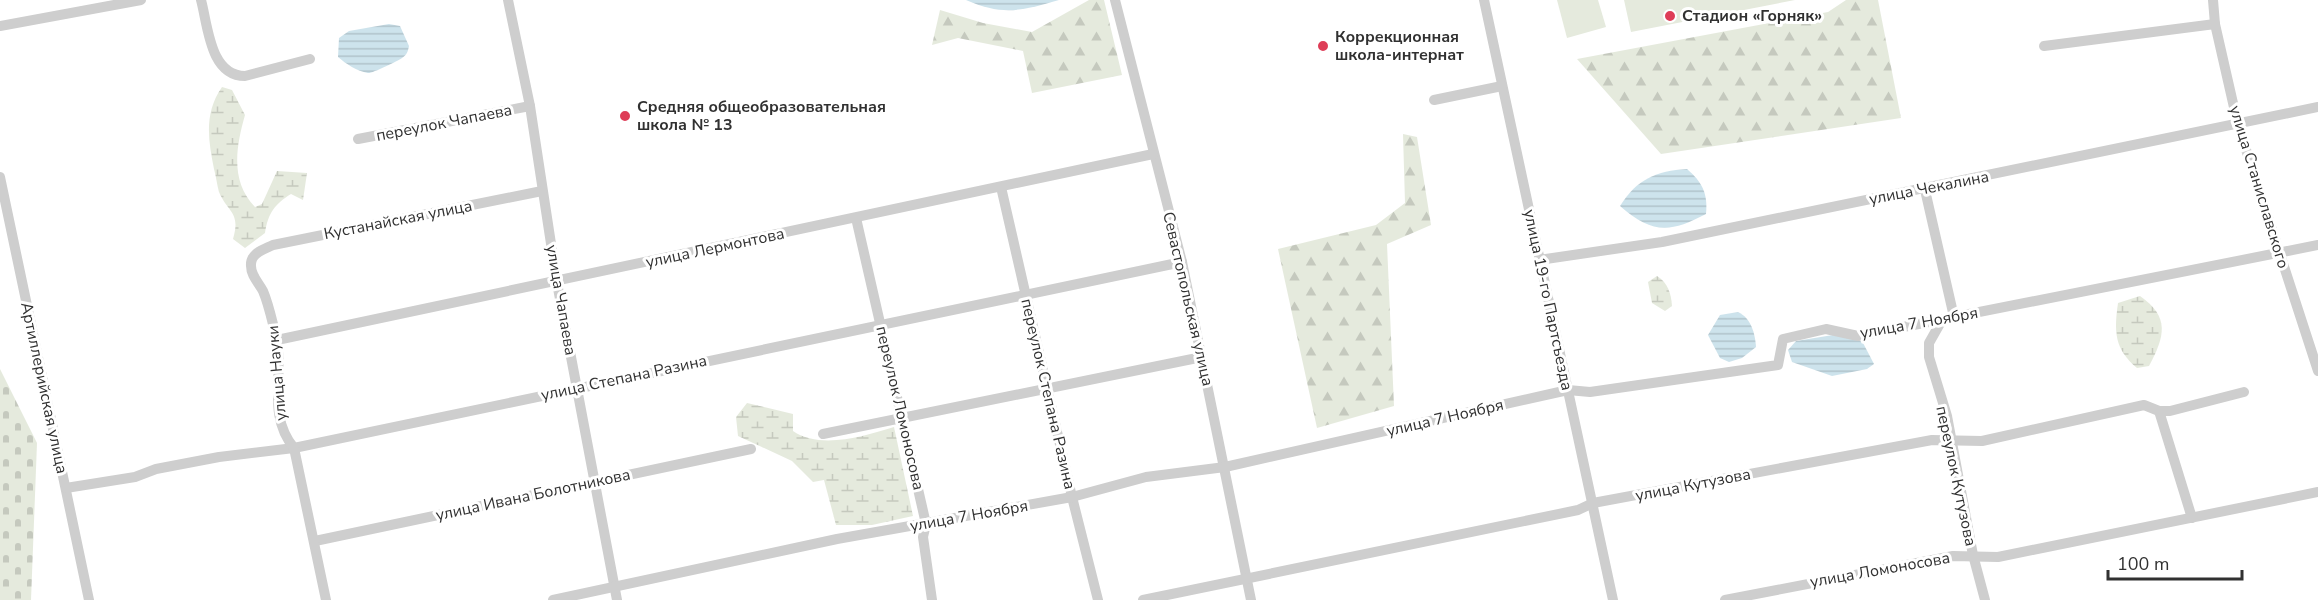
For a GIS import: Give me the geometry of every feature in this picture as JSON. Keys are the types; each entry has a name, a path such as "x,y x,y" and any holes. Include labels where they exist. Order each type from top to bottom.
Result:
{"street":[{"path":"0,26 141,0"},
{"path":"201,0 217,58 226,72 235,76 245,76 310,60"},
{"name":"улица Чапаева","path":"508,0 530,106 557,283 617,600"},
{"name":"Севастопольская улица","path":"1115,0 1182,262 1251,600"},
{"name":"улица 19-го Партсъезда","path":"1484,0 1613,600"},
{"name":"улица Станиславского","path":"2213,0 2215,24 2238,125 2278,254 2318,371"},
{"path":"2044,46 2215,24"},
{"path":"1434,100 1502,86"},
{"name":"переулок Чапаева","path":"358,139 530,106"},
{"name":"улица Чекалина","path":"1539,260 1662,242 1925,190 2318,107"},
{"name":"улица Лермонтова","path":"277,340 557,283 1154,154"},
{"name":"Артиллерийская улица","path":"0,177 89,600"},
{"name":"переулок Степана Разина","path":"1001,187 1098,600"},
{"path":"1925,190 1954,317"},
{"name":"Кустанайская улица","path":"256,253 273,246 542,191"},
{"name":"переулок Ломоносова","path":"856,218 926,524 923,537 932,600"},
{"name":"улица 7 Ноября","path":"553,600 837,539 1072,497 1146,477 1224,467 1568,390 1590,392 1778,365 1783,339 1826,329 1858,336 2318,245"},
{"name":"улица Науки","path":"256,253 252,260 252,273 262,290 277,340 277,411 284,435 294,448 326,600"},
{"name":"улица Степана Разина","path":"66,488 135,477 156,469 219,457 294,448 1182,262"},
{"name":"переулок Кутузова","path":"1942,320 1929,343 1929,357 1947,416 1973,555 1985,600"},
{"path":"823,434 1202,357"},
{"name":"улица Кутузова","path":"1143,600 1578,510 1593,503 1932,440 1982,441 2144,405 2159,411 2244,392"},
{"path":"2159,411 2192,518"},
{"name":"улица Ивана Болотникова","path":"315,541 752,449"},
{"name":"улица Ломоносова","path":"1725,600 1953,556 1998,556 2318,492"}],"green space":[{"path":"1089,0 1104,0 1122,75 1032,93 1023,51 958,38 932,45 940,10 983,23 1032,32"},
{"path":"1557,0 1598,0 1606,27 1567,38"},
{"name":"Стадион «Горняк»","path":"1624,0 1795,0 1631,32"},
{"path":"1846,0 1878,0 1901,118 1661,154 1577,59 1828,12"},
{"path":"222,87 232,90 245,115 239,139 238,175 247,197 255,207 262,204 277,171 307,173 303,200 291,194 281,202 270,215 265,233 245,248 233,239 234,218 219,192 210,147 210,116"},
{"path":"1403,134 1417,137 1431,225 1387,244 1394,406 1317,428 1278,249 1376,225 1405,203"},
{"path":"1657,276 1666,285 1671,297 1672,306 1665,311 1652,303 1648,282"},
{"path":"2140,296 2156,312 2162,328 2159,345 2149,366 2137,368 2129,361 2120,346 2117,339 2116,322 2118,303"},
{"path":"0,369 37,443 31,600 0,600"},
{"path":"747,403 793,414 793,431 816,440 843,439 894,427 913,516 872,525 836,525 824,480 813,482 792,461 738,436 736,417"}],"water":[{"path":"966,0 1059,0 1023,9 1002,10"},
{"path":"389,24 400,26 409,46 402,58 368,73 352,67 338,57 339,38 349,31"},
{"path":"1687,169 1703,188 1706,214 1682,225 1661,228 1642,222 1620,206 1633,189 1648,178 1657,174"},
{"path":"1738,312 1752,326 1756,347 1742,358 1729,362 1720,358 1708,335 1720,315"},
{"path":"1833,335 1862,341 1874,364 1867,369 1832,376 1792,362 1788,350 1796,341"}],"place":[{"name":"Стадион «Горняк»","path":"1670,16"},
{"name":"Коррекционная школа-интернат","path":"1323,46"},
{"name":"Средняя общеобразовательная школа № 13","path":"625,116"}]}
